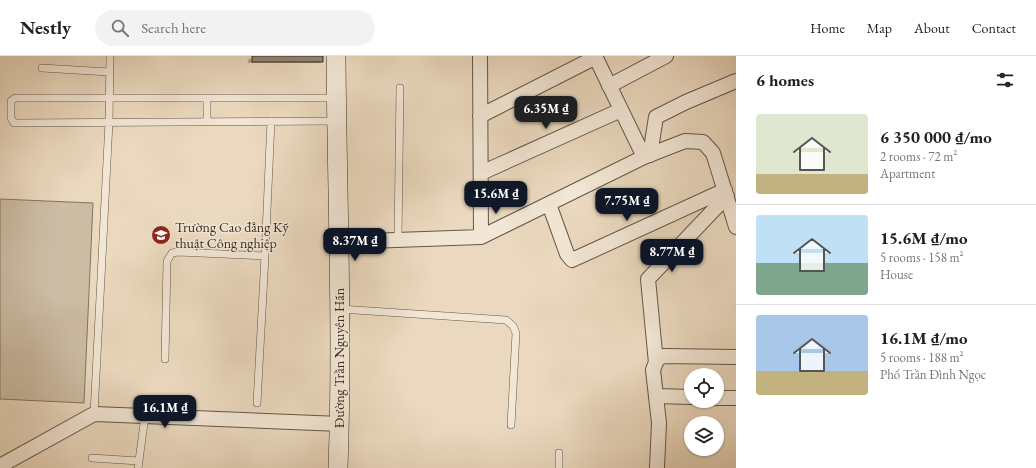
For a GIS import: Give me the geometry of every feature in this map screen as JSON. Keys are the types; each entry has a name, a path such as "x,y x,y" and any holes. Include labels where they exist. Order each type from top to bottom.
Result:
{"street":[{"name":"Đường Trần Nguyên Hãn","path":"336,56 340,309 340,424 338,468"},
{"path":"480,56 481,237"},
{"path":"610,86 666,56"},
{"path":"480,116 596,57 621,110 647,156"},
{"path":"647,156 656,118 686,102 736,81"},
{"path":"481,173 621,110"},
{"path":"339,242 481,237 647,156 685,141 703,142 713,153 736,228"},
{"path":"549,204 567,254 572,260 726,193"},
{"path":"656,363 648,279 726,193"},
{"path":"657,468 659,423 653,370 657,359 664,356 736,357"},
{"path":"656,396 684,397"},
{"path":"724,398 736,398"},
{"path":"0,466 94,414 340,424"}],"lane":[{"path":"94,414 109,122 110,56"},
{"path":"42,68 109,72"},
{"path":"398,240 400,88"},
{"path":"337,98 15,98 11,101 11,118 14,123 337,121"},
{"path":"207,99 207,121"},
{"path":"257,403 271,121"},
{"path":"165,359 167,261 172,252 265,256"},
{"path":"340,309 506,320 513,326 516,333 511,425"},
{"path":"92,458 138,464 145,416"},
{"path":"559,453 559,468"}],"shaded area":[{"path":"0,199 93,203 84,403 0,399"}],"building":[{"path":"252,56 323,56 323,62 252,62"}],"place":[{"name":"Trường Cao đẳng Kỹ thuật Công nghiệp","path":"161,235"}]}
